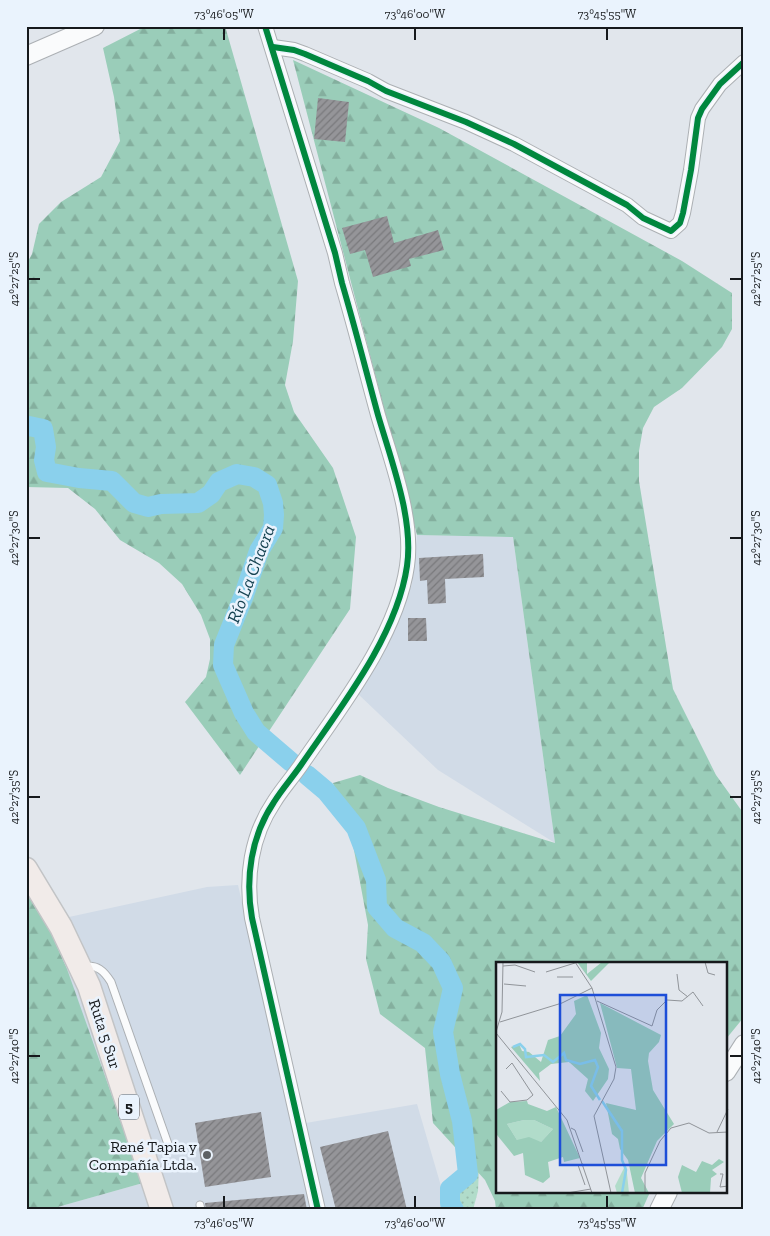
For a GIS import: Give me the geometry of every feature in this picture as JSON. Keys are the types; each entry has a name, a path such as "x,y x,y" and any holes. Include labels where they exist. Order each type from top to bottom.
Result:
{"highway":[{"name":"Ruta 5 Sur","path":"26,869 50,907 81,968 98,1011 162,1210"}],"street":[{"path":"26,56 95,26"},
{"path":"265,26 335,253 395,475 407,524 408,538 405,580 398,603 385,633 361,677 294,776 273,803 258,833 250,866 249,892 252,918 318,1210"},
{"path":"273,47 294,50 305,54 368,81 386,91 466,122 514,144 627,206 648,221 671,231 680,223 683,213 698,118 720,84 744,62"},
{"path":"728,1069 744,1044"},
{"path":"659,1210 667,1194"}],"lane":[{"path":"81,968 91,966 98,968 111,982 168,1144"}],"shaded area":[{"path":"417,535 513,537 555,843 438,770 357,693 399,619 412,584"},
{"path":"238,885 294,1125 417,1104 448,1210 47,1210 143,1183 46,922 207,887"}],"green space":[{"path":"146,26 225,26 298,281 293,341 285,385 294,412 333,468 356,537 350,609 240,775 185,702 206,677 210,659 210,639 201,615 182,584 159,563 120,540 95,509 68,488 26,487 26,265 32,254 39,224 61,202 101,177 120,141 114,97 103,48"},
{"path":"293,60 439,128 682,261 732,293 732,329 722,347 682,388 654,407 643,428 639,451 639,481 673,689 716,775 744,814 744,1017 728,1037 728,962 496,962 496,1194 649,1194 642,1210 496,1210 495,1201 485,1180 433,1123 425,1048 380,1014 366,959 368,925 351,834 333,783 360,775 388,788 439,807 555,843 513,537 417,535"},
{"path":"26,890 46,922 67,969 143,1183 47,1210 26,1210"},
{"path":"473,1166 479,1168 478,1191 473,1210 454,1210 453,1188 458,1181 470,1174"}],"building":[{"path":"318,98 349,102 345,142 314,139"},
{"path":"387,216 394,243 438,230 444,250 409,259 411,266 373,277 365,250 350,254 342,228"},
{"path":"483,554 484,577 445,579 446,603 428,604 427,580 420,581 419,558"},
{"path":"408,618 426,618 427,641 408,641"},
{"path":"261,1112 271,1177 205,1187 195,1123"},
{"path":"388,1131 407,1210 336,1210 320,1147"},
{"path":"304,1194 307,1210 206,1210 205,1203"}],"waterway":[{"name":"Río La Chacra","path":"26,427 43,429 46,447 44,460 47,472 79,478 112,481 134,503 148,507 161,504 198,503 211,494 219,482 237,474 254,477 267,485 273,503 273,528 259,551 224,645 223,665 244,713 256,732 291,762"},
{"name":"Río La Chacra","path":"307,775 326,791 356,828 376,880 377,907 395,928 423,943 441,962 453,988 443,1032 450,1074 462,1121 468,1174 450,1189 450,1203 454,1210"}],"cycle path":[{"path":"265,26 335,253 378,415 395,470 404,509 408,548 407,566 401,592 392,619 379,645 349,695 266,815 255,843 252,858 249,888 252,918 318,1210"},
{"path":"273,47 294,50 305,54 368,81 386,91 466,122 514,144 627,205 643,218 671,231 680,223 683,213 698,118 702,109 720,84 744,62"}],"place":[{"name":"René Tapia y Compañía Ltda.","path":"207,1155"}]}
